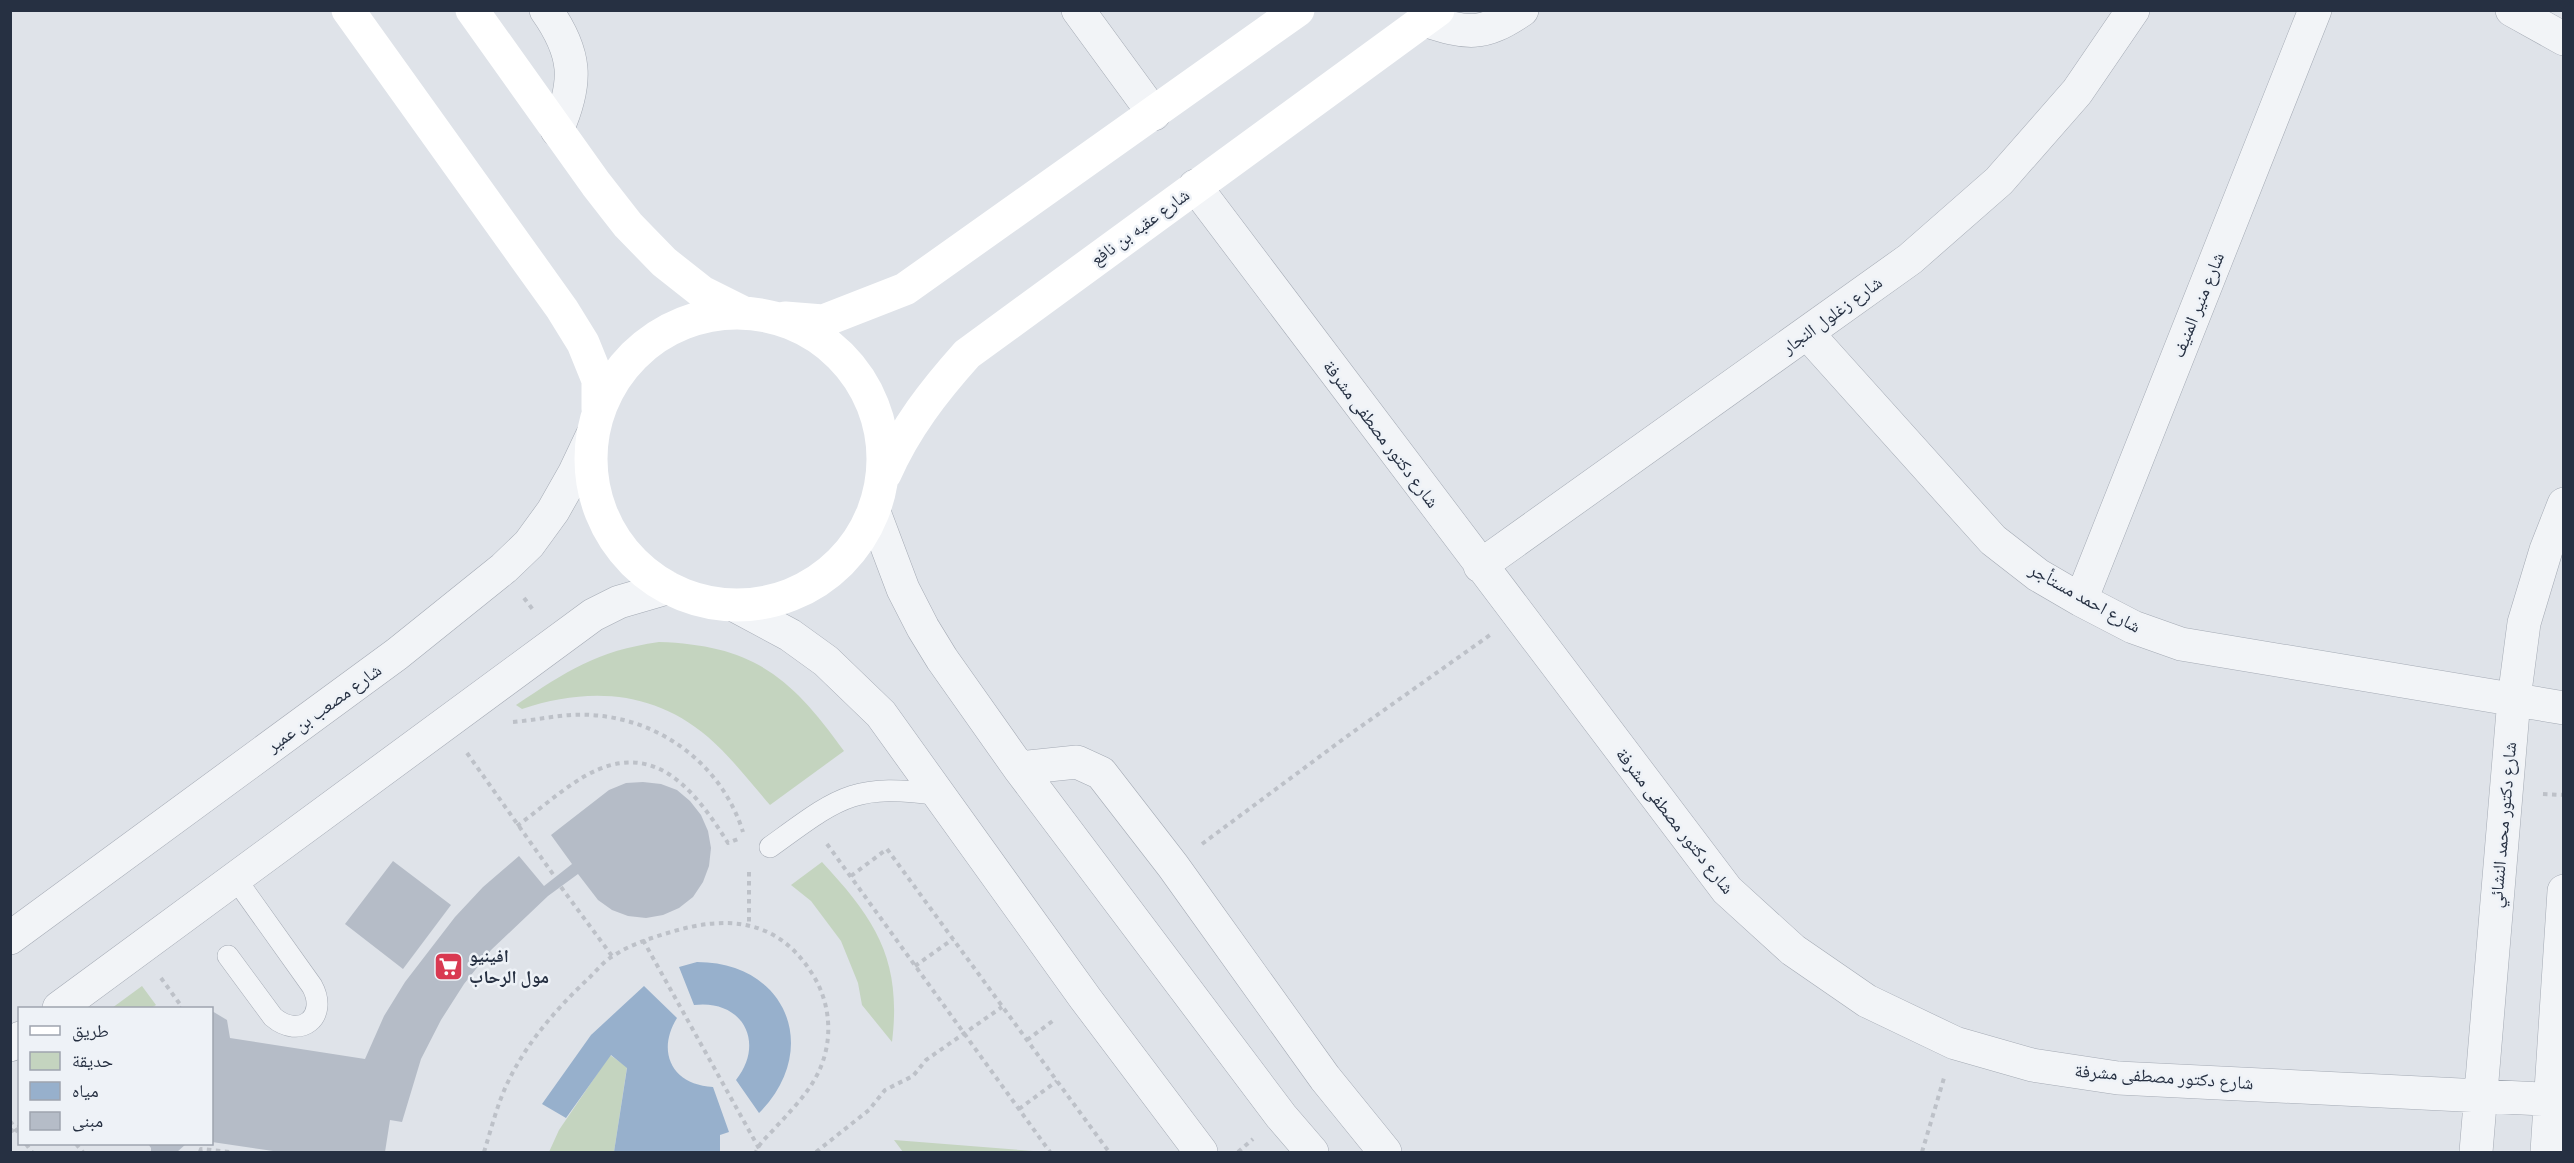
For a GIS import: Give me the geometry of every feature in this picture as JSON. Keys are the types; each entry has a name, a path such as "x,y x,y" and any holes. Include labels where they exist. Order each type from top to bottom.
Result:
{"street":[{"name":"شارع عقبه بن نافع","path":"348,10 562,309 583,343 598,380 591,472 598,508 615,540 638,568 667,588 700,602 736,606 765,604 793,595 820,581 842,562 860,538 894,454 914,418 967,354 1431,15"},
{"path":"472,10 628,225 664,262 702,292 742,312"},
{"path":"546,10 567,46 572,74 569,103 557,130"},
{"path":"1078,10 1154,114"},
{"path":"595,423 615,377 640,349 670,328 705,315 742,312 823,321 905,289 1298,10"},
{"path":"1431,15 1460,31 1482,31 1505,22 1522,10"},
{"name":"شارع زغلول النجار","path":"1480,566 1910,259 1999,181 2078,92 2133,10"},
{"name":"شارع منير المنيف","path":"2080,600 2315,10"},
{"path":"2512,10 2564,39"},
{"name":"شارع دكتور مصطفى مشرفة","path":"1195,186 1727,890 1793,951 1868,1001 1955,1043 2032,1065 2118,1077 2557,1100"},
{"path":"776,317 809,331 837,352 860,379 875,411 883,445 878,497 903,589 923,628 1019,768 1281,1116 1312,1152"},
{"name":"شارع احمد مستأجر","path":"1807,333 1993,540 2038,575 2133,627 2181,644 2564,708"},
{"name":"شارع مصعب بن عمير","path":"11,938 397,654 504,568 529,544 553,511 574,474 595,423"},
{"name":"شارع دكتور محمد النشائي","path":"2476,1152 2514,699 2524,623 2546,550 2564,504"},
{"path":"60,1007 555,641 602,611 619,603 667,588"},
{"path":"736,606 790,635 854,686 881,714 1196,1150"},
{"path":"1019,768 1077,762 1090,766 1105,778 1173,866 1325,1078 1385,1152"},
{"path":"2547,1152 2557,1100 2564,891"}],"lane":[{"path":"771,847 831,803 851,794 872,790 900,789 939,795"},
{"path":"228,956 273,1017 281,1024 300,1027 309,1022 315,1014 318,1005 317,995 312,986 235,878"}],"path":[{"path":"504,568 555,641"},
{"path":"1173,866 1346,737 1517,615"},
{"path":"456,715 502,722 568,715 591,715 614,717 644,726 693,754 711,773 738,815 745,837 728,843 704,806 686,785 671,774 654,766 636,763 616,764 582,778 517,826"},
{"path":"467,753 555,877"},
{"path":"809,819 1050,1152"},
{"path":"851,876 887,849 1109,1152"},
{"path":"749,871 749,925"},
{"path":"561,887 612,956"},
{"path":"484,1152 507,1084 530,1044 558,1009 612,956 643,940 704,923 727,922 749,925 770,933 789,946 805,962 818,981 825,1003 828,1026 827,1048 820,1070 809,1090 757,1150"},
{"path":"915,966 953,939"},
{"path":"643,940 757,1150 761,1152"},
{"path":"159,975 182,1007"},
{"path":"816,1152 869,1110 885,1090 913,1076 926,1060 1002,1007"},
{"path":"1922,1152 1955,1043"},
{"path":"1018,1109 1057,1081"},
{"path":"10,1121 17,1127 10,1132"},
{"path":"200,1152 201,1149 230,1152"}],"green space":[{"path":"659,642 720,650 745,658 767,670 806,703 844,751 770,805 708,737 687,721 665,710 619,697 595,696 571,697 522,709 516,705 583,664 617,651"},
{"path":"822,862 857,903 881,943 893,987 892,1042 862,1005 858,983 841,941 811,901 791,885"},
{"path":"142,986 156,1005 153,1007 113,1007"},
{"path":"610,1055 627,1067 614,1152 549,1152 559,1130"},
{"path":"894,1140 1033,1151 1034,1152 903,1152"}],"water":[{"path":"697,962 728,966 754,977 773,993 785,1014 791,1038 789,1063 778,1088 759,1113 736,1080 745,1066 749,1051 749,1038 744,1026 736,1016 725,1009 711,1005 694,1005 679,967"},
{"path":"644,986 677,1018 668,1043 668,1054 678,1073 699,1085 713,1087 729,1132 720,1135 720,1152 614,1152 627,1068 611,1055 566,1118 542,1104 591,1035"}],"building":[{"name":"افينيو مول الرحاب","path":"626,783 661,784 677,790 701,815 708,831 711,848 709,866 703,882 693,897 679,908 663,915 646,918 628,916 612,910 598,900 578,874 548,896 491,950 464,984 441,1020 421,1059 402,1122 390,1120 385,1152 280,1152 213,1142 213,1012 227,1020 230,1038 365,1059 384,1016 405,982 455,917 483,887 519,856 544,886 572,864 551,835 609,790"},
{"path":"393,861 451,905 403,969 345,924"},
{"path":"149,1145 185,1145 177,1152 151,1152"}],"place":[{"name":"افينيو مول الرحاب","path":"448,966"}]}
